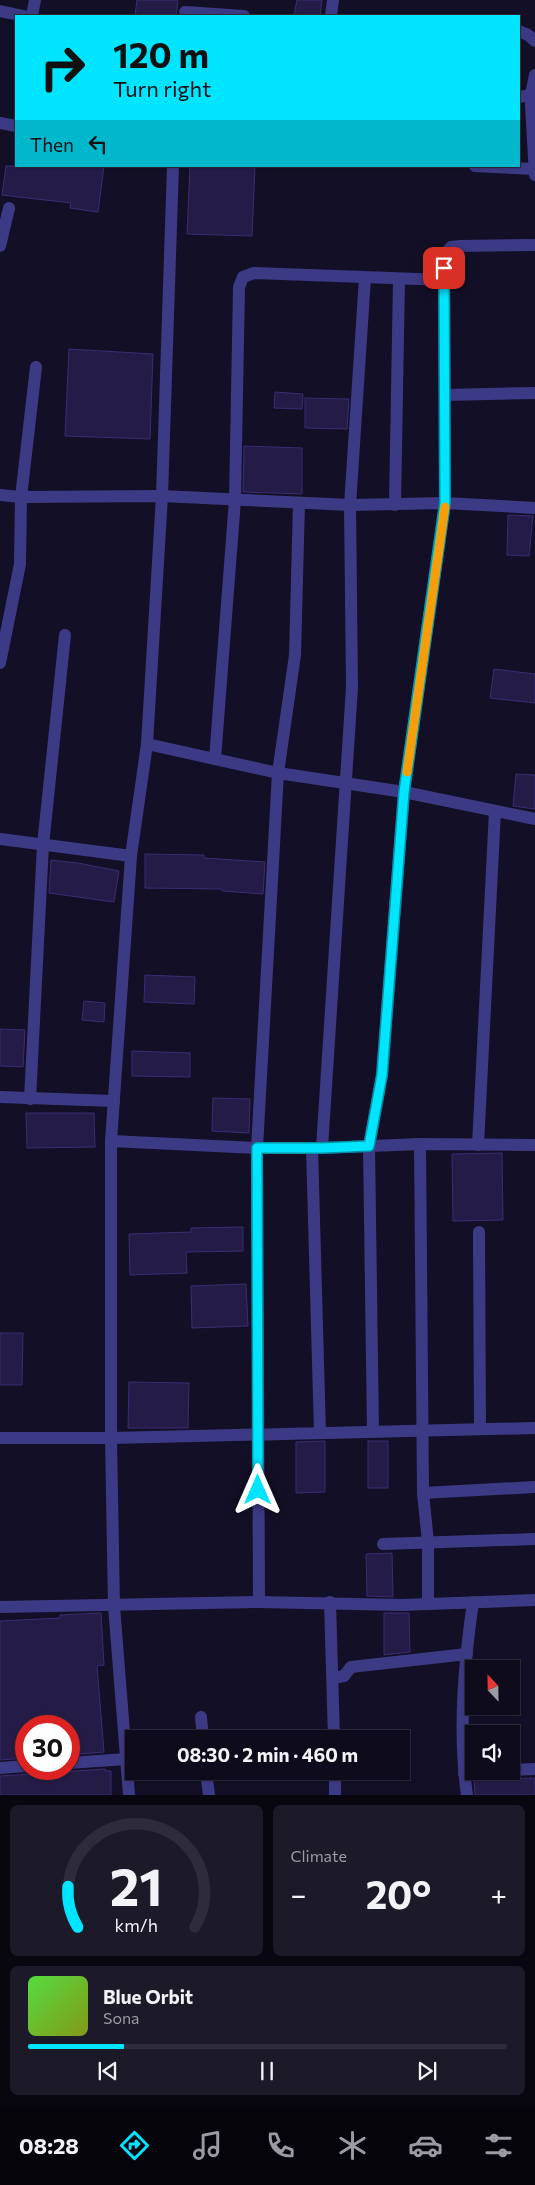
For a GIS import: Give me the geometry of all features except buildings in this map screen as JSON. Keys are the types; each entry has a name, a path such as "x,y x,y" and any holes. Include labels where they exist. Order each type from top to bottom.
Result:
{"street":[{"path":"32,15 35,0"},
{"path":"331,15 332,0"},
{"path":"185,9 236,15"},
{"path":"0,11 19,15"},
{"path":"520,31 528,34 535,41"},
{"path":"535,75 529,100 535,175"},
{"path":"0,123 15,126"},
{"path":"125,1747 114,1606 111,1438 111,1141 131,856 147,744 162,496 173,167"},
{"path":"495,167 535,169"},
{"path":"0,246 9,208"},
{"path":"373,1432 369,1146 382,1075 404,792 445,503 444,256 451,247 535,245"},
{"path":"215,759 235,500 239,287 243,277 254,273 445,280"},
{"path":"320,1433 317,1148 352,687 350,506 365,278"},
{"path":"395,505 399,279"},
{"path":"0,663 4,628 20,564 21,497 36,367"},
{"path":"445,395 535,394"},
{"path":"0,495 21,497 162,496 350,506 445,503 535,508"},
{"path":"259,1602 257,1148 278,773 295,655 299,503"},
{"path":"30,1099 43,844 64,635"},
{"path":"147,744 278,773 404,792 535,819"},
{"path":"478,1146 495,811"},
{"path":"0,839 131,856"},
{"path":"0,1097 114,1101"},
{"path":"111,1141 257,1148 420,1144 535,1146"},
{"path":"420,1144 423,1493 428,1542 428,1604"},
{"path":"479,1232 480,1429"},
{"path":"0,1438 111,1438 535,1428"},
{"path":"423,1493 535,1488"},
{"path":"384,1544 535,1539"},
{"path":"0,1607 259,1602 428,1604 535,1600"},
{"path":"330,1602 334,1730"},
{"path":"467,1795 464,1773 463,1718 466,1654 473,1602"},
{"path":"333,1678 344,1676 351,1667 466,1654"},
{"path":"202,1717 203,1730"},
{"path":"80,1762 125,1760"},
{"path":"0,1768 15,1767"},
{"path":"520,1770 535,1769"},
{"path":"128,1780 129,1795"},
{"path":"207,1780 209,1795"},
{"path":"335,1780 335,1795"}],"slow traffic":[{"path":"407,772 445,507"}],"route":[{"path":"258,1490 257,1148 369,1146 382,1075 404,792 425,638 435,587 445,503 444,268"}]}
